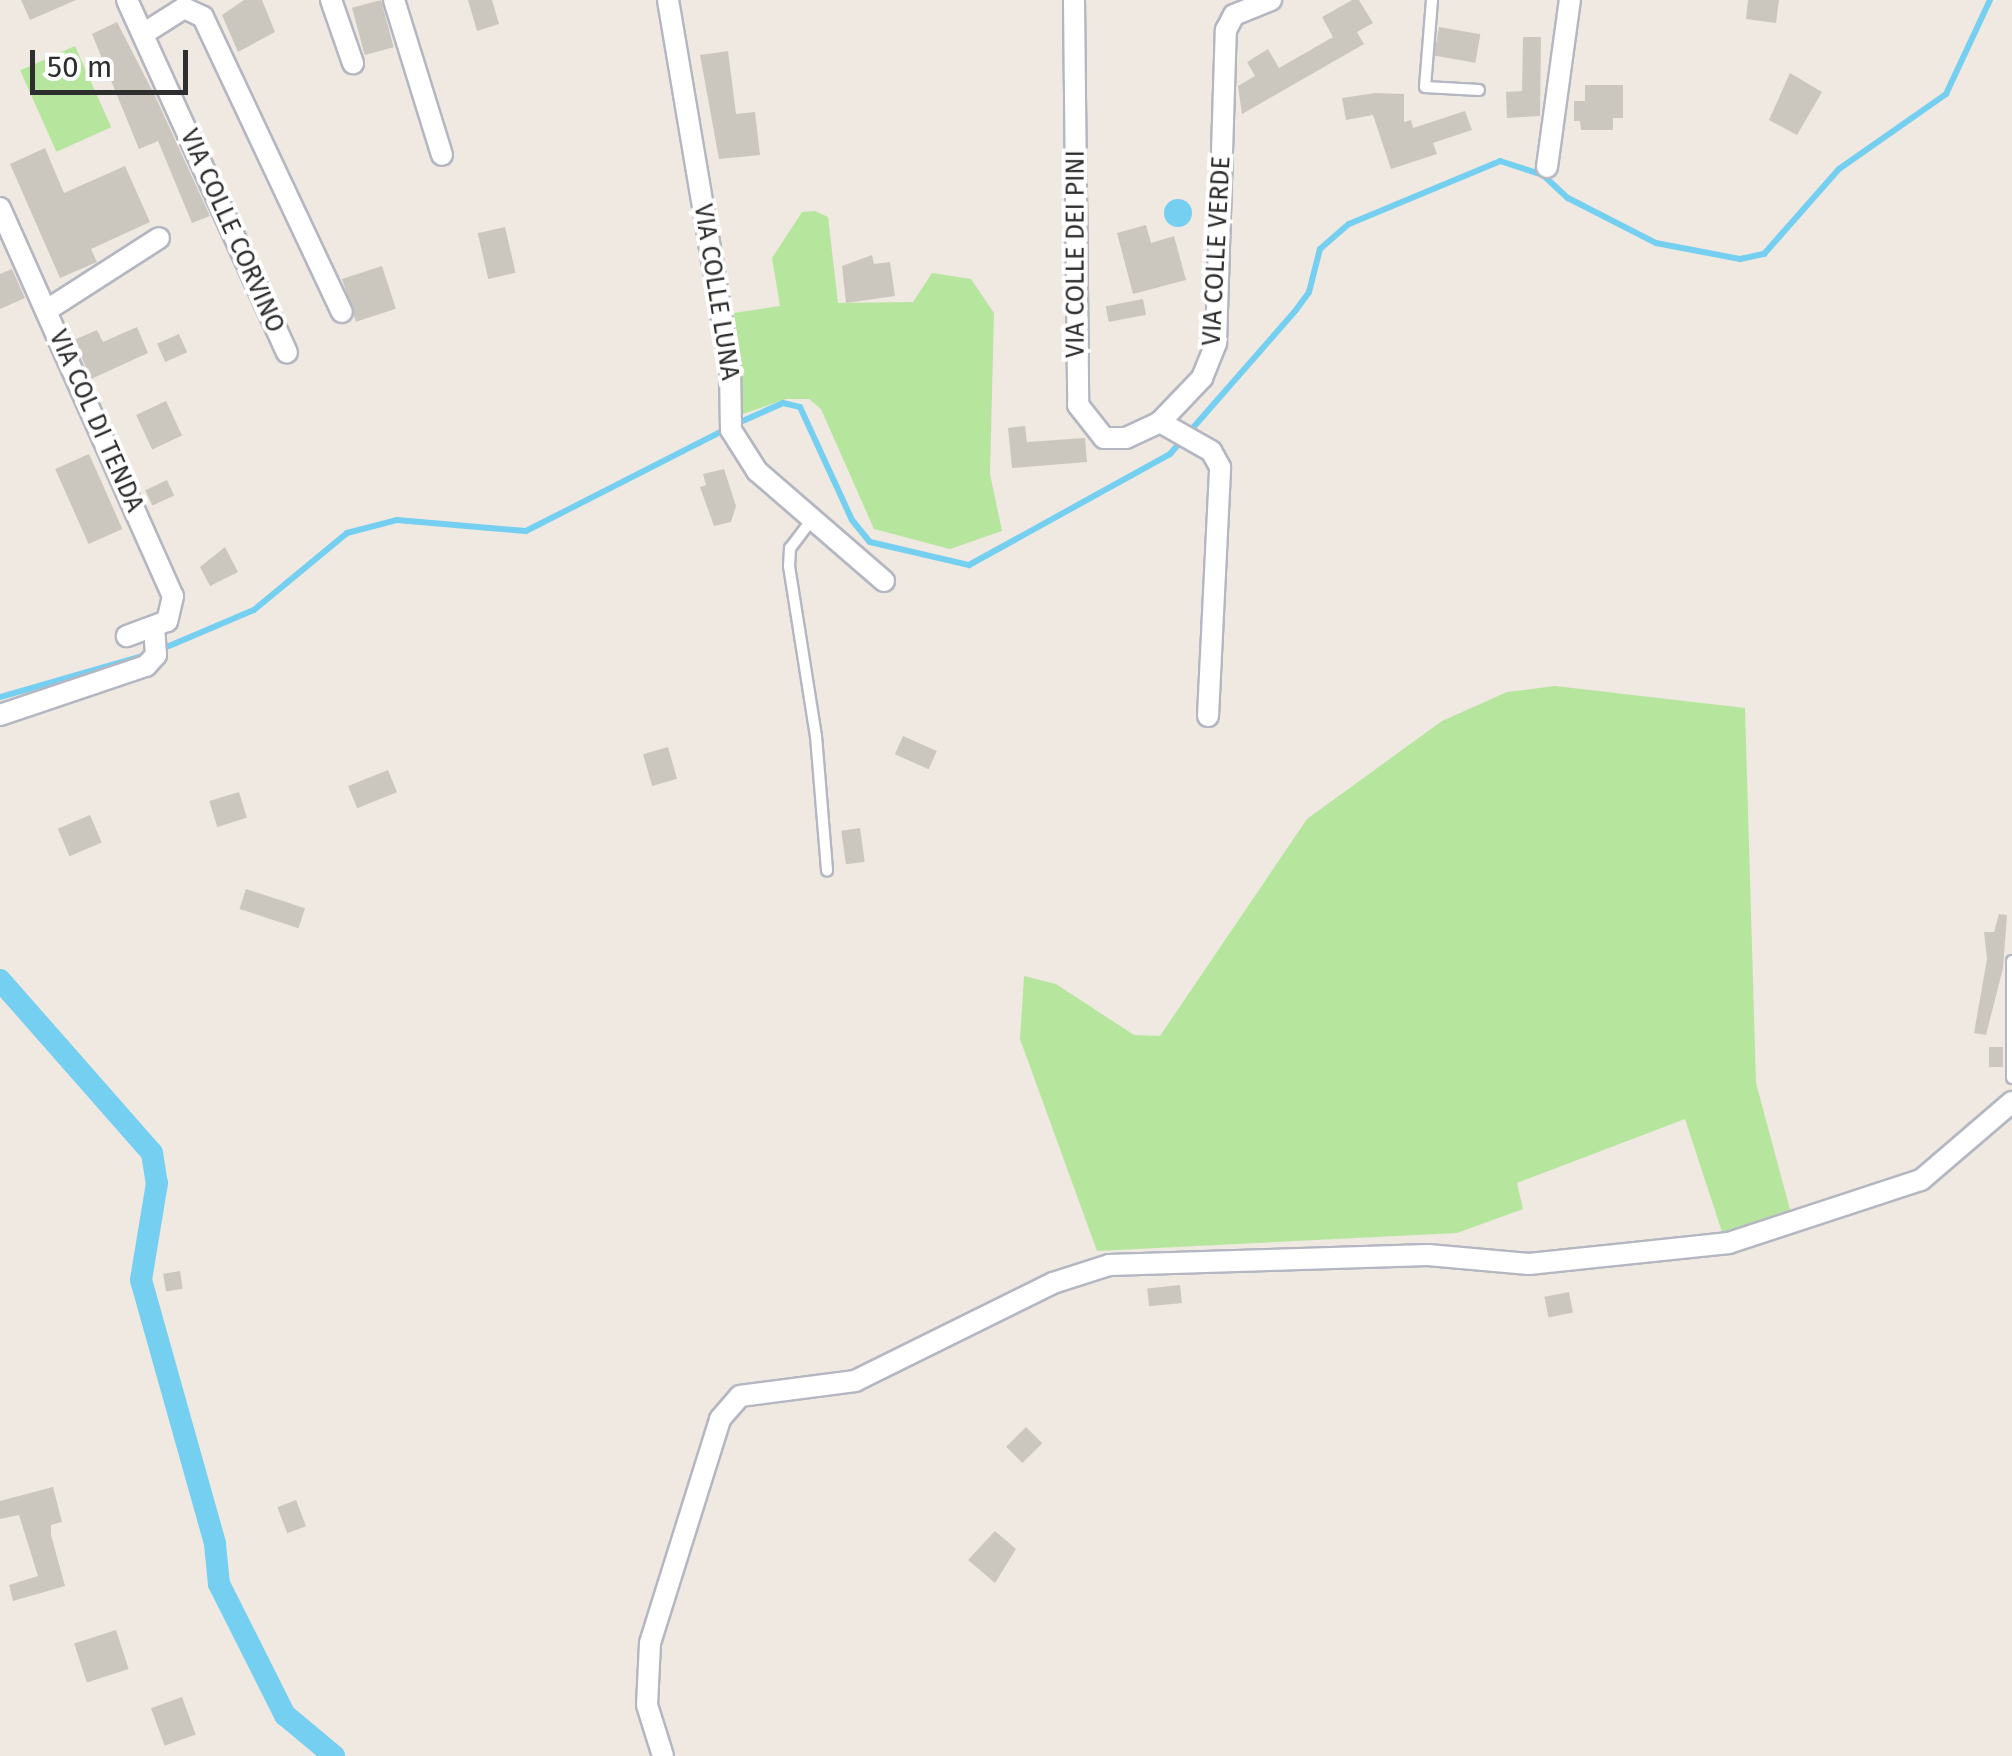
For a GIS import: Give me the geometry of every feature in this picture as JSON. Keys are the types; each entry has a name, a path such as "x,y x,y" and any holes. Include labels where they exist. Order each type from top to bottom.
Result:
{"street":[{"name":"VIA COLLE CORVINO","path":"128,0 287,352"},
{"path":"331,0 353,63"},
{"path":"394,0 442,155"},
{"name":"VIA COLLE LUNA","path":"668,0 730,368 729,424 757,472 814,516 884,581"},
{"name":"VIA COLLE DEI PINI","path":"1074,0 1078,405 1104,438 1176,434"},
{"name":"VIA COLLE VERDE","path":"1176,434 1216,343 1226,30 1234,14 1271,0"},
{"path":"1547,167 1570,0"},
{"path":"143,34 184,8 203,16 342,312"},
{"name":"VIA COL DI TENDA","path":"0,208 171,589 172,615 154,628 156,655 146,666 0,715"},
{"path":"47,310 159,238"},
{"path":"1176,434 1214,454 1221,472 1208,716"},
{"path":"127,636 154,628"},
{"path":"663,1756 647,1705 650,1643 720,1419 740,1396 855,1382 1053,1283 1108,1266 1428,1256 1529,1264 1744,1240 1929,1176 2012,1102"}],"lane":[{"path":"1432,0 1425,87 1479,90"},
{"path":"814,516 790,548 789,566 816,736 827,872"},
{"path":"2012,962 2012,1078"}],"green space":[{"path":"75,46 111,127 56,152 20,70"},
{"path":"815,211 828,217 838,303 913,302 932,273 971,279 994,313 990,474 1002,531 950,549 874,529 821,409 809,399 786,399 743,414 734,313 780,306 772,258 802,212"},
{"path":"1555,686 1745,708 1756,1083 1792,1217 1725,1241 1685,1119 1517,1183 1523,1209 1457,1233 1097,1251 1020,1039 1024,976 1056,984 1134,1035 1160,1036 1307,819 1442,721 1507,692"}],"water":[{"path":"1178,199 1188,203 1192,213 1188,223 1178,227 1168,223 1164,213 1168,203"}],"building":[{"path":"21,0 76,0 30,20"},
{"path":"244,0 262,0 275,32 238,52 222,15"},
{"path":"381,0 394,47 365,55 352,8"},
{"path":"468,0 492,0 499,24 477,31"},
{"path":"1359,0 1373,23 1357,32 1364,44 1242,114 1238,86 1255,76 1247,62 1268,49 1279,68 1333,37 1322,17"},
{"path":"1748,0 1779,0 1776,23 1746,19"},
{"path":"117,22 210,216 192,223 158,141 139,149 92,34"},
{"path":"1439,27 1480,34 1475,63 1434,56"},
{"path":"1523,37 1541,37 1540,116 1507,118 1506,92 1522,91"},
{"path":"728,51 736,114 755,112 760,155 719,159 700,55"},
{"path":"1790,73 1822,92 1797,135 1769,120"},
{"path":"1585,85 1623,85 1623,118 1613,118 1613,130 1581,130 1580,121 1574,121 1574,101 1585,101"},
{"path":"1404,94 1404,122 1411,120 1413,128 1465,111 1472,130 1433,143 1437,154 1391,169 1373,115 1346,120 1342,98"},
{"path":"45,148 64,193 125,166 150,222 91,249 97,262 60,278 10,164"},
{"path":"1146,225 1151,243 1174,236 1186,280 1133,294 1117,233"},
{"path":"505,227 516,273 488,279 478,233"},
{"path":"872,255 874,264 890,262 895,296 846,303 842,266"},
{"path":"382,266 396,309 356,322 342,279"},
{"path":"12,269 25,298 0,309 0,274"},
{"path":"1143,299 1146,315 1109,322 1106,306"},
{"path":"137,327 148,353 91,379 74,340 97,330 103,342"},
{"path":"179,334 187,352 165,362 157,344"},
{"path":"166,401 182,435 152,449 136,415"},
{"path":"1025,426 1027,442 1085,438 1087,462 1012,468 1008,428"},
{"path":"89,454 122,529 89,544 55,469"},
{"path":"724,469 736,506 731,522 714,526 700,487 706,485 703,474"},
{"path":"167,480 174,495 152,506 145,490"},
{"path":"225,547 238,572 210,586 200,567"},
{"path":"903,736 937,751 929,769 895,754"},
{"path":"668,747 677,779 652,786 643,754"},
{"path":"388,770 397,792 357,808 348,786"},
{"path":"239,792 247,818 217,827 209,801"},
{"path":"90,815 102,843 70,856 58,829"},
{"path":"860,828 865,862 846,864 841,831"},
{"path":"246,889 305,908 298,928 240,909"},
{"path":"1999,914 2007,915 2003,968 1986,1035 1974,1033 1987,959 1984,932 1994,932"},
{"path":"1989,1047 2003,1047 2003,1067 1989,1067"},
{"path":"180,1271 183,1289 166,1291 163,1274"},
{"path":"1180,1285 1182,1303 1149,1306 1147,1288"},
{"path":"1569,1292 1573,1313 1548,1317 1544,1297"},
{"path":"1026,1427 1042,1443 1022,1463 1006,1447"},
{"path":"53,1487 62,1522 51,1525 51,1535 65,1586 13,1601 9,1585 38,1576 19,1515 0,1519 0,1501"},
{"path":"296,1500 306,1526 287,1533 277,1507"},
{"path":"995,1531 1016,1549 995,1583 968,1560"},
{"path":"116,1630 129,1669 87,1683 74,1644"},
{"path":"182,1697 196,1735 165,1746 151,1708"}],"waterway":[{"path":"736,424 783,403 800,407 852,520 870,542 969,565 1170,454 1296,310 1309,292 1320,249 1349,224 1500,161 1543,175 1568,198 1656,243 1740,259 1764,254 1839,169 1946,94 1990,0"},
{"path":"169,646 254,610 347,533 397,520 526,531 726,429"},
{"path":"0,697 150,654"},
{"path":"0,980 152,1153 157,1183 141,1280 215,1544 219,1584 285,1715 334,1756"}]}
